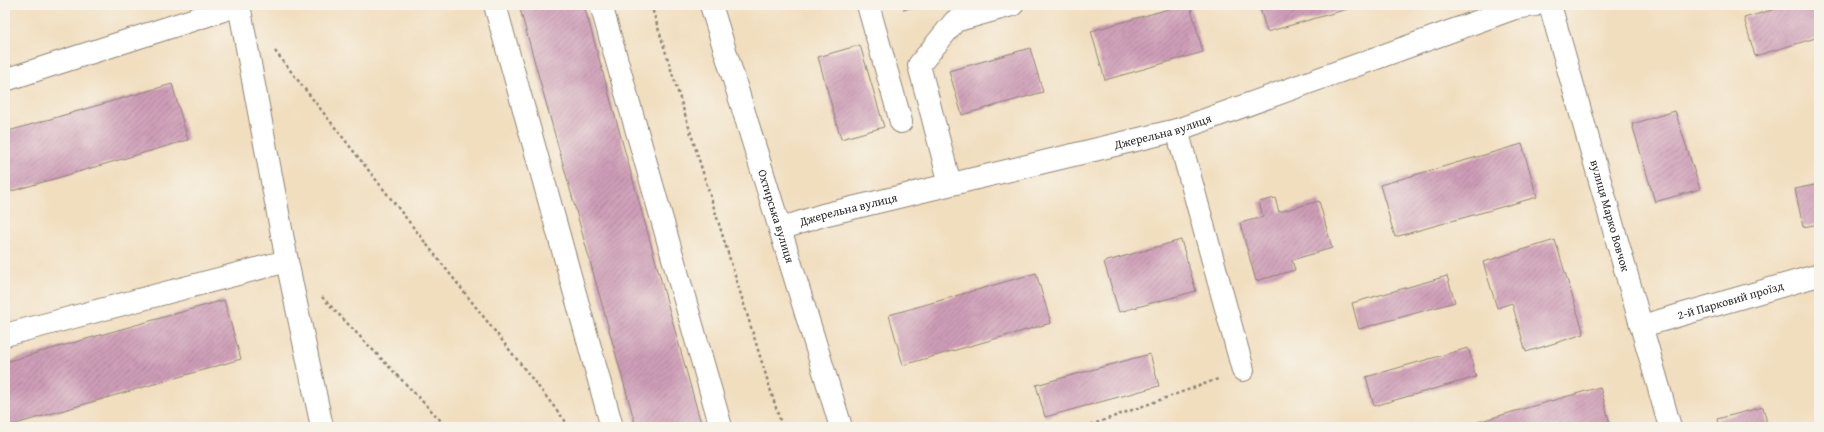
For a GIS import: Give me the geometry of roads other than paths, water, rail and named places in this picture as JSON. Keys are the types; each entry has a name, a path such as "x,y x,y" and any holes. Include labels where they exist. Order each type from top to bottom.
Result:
{"street":[{"path":"5,80 239,5 287,261 322,427"},
{"path":"494,5 612,427"},
{"path":"601,5 722,427"},
{"name":"Охтирська вулиця","path":"711,5 841,427"},
{"path":"868,5 901,122"},
{"path":"950,184 919,65 953,13 1012,5"},
{"name":"Джерельна вулиця","path":"780,229 823,214 1177,130 1515,8 1535,5"},
{"name":"вулиця Марко Вовчок","path":"1550,5 1670,427"},
{"path":"1177,130 1243,370"},
{"path":"5,335 287,261"},
{"name":"2-й Парковий проїзд","path":"1642,326 1819,275"}]}
